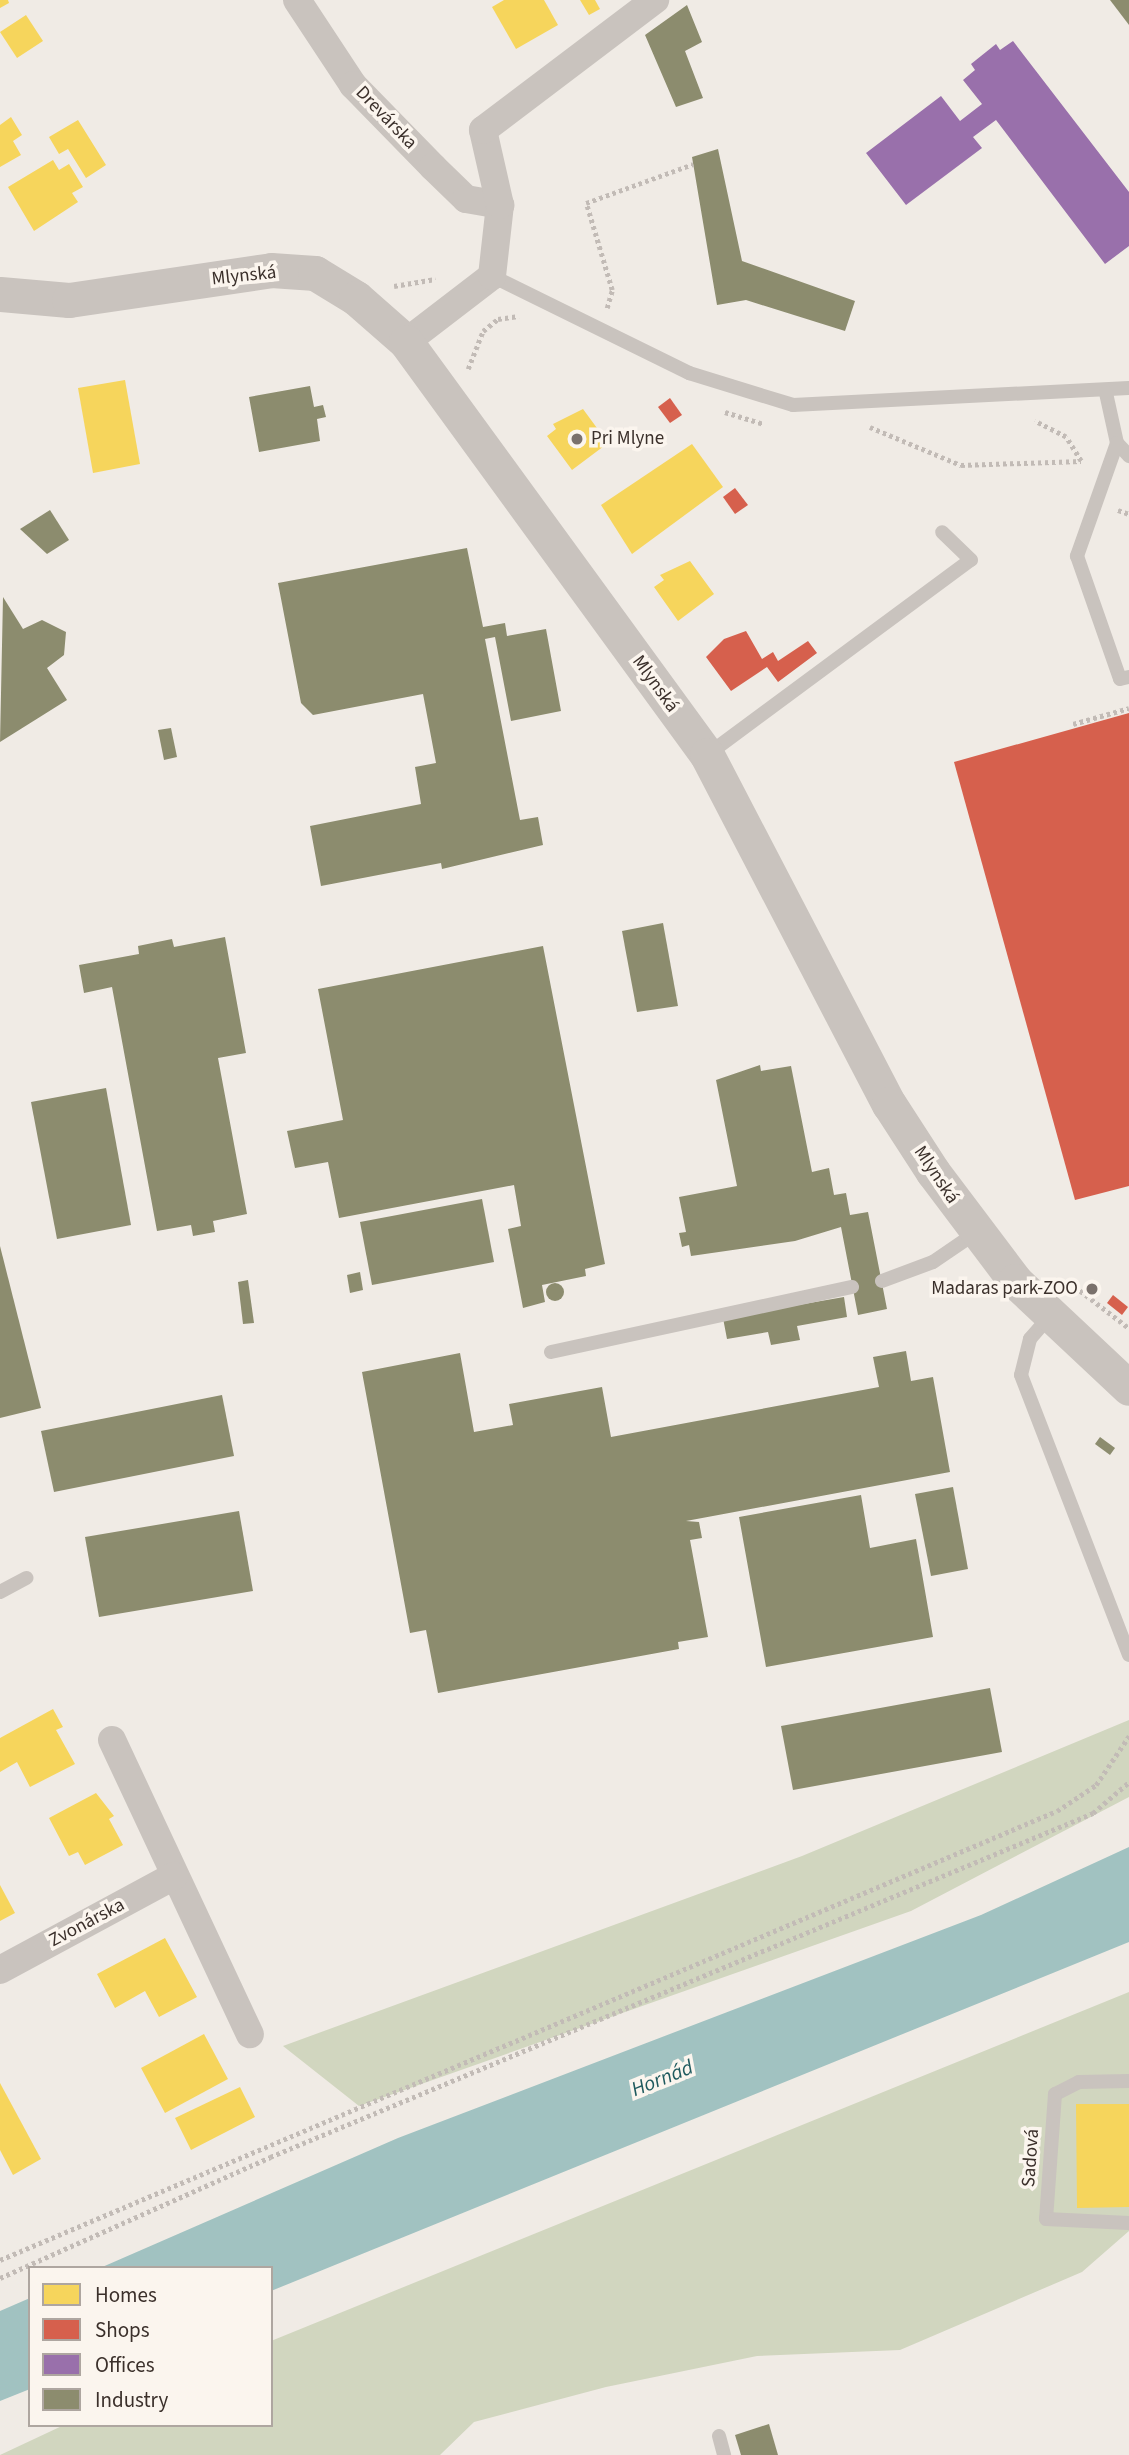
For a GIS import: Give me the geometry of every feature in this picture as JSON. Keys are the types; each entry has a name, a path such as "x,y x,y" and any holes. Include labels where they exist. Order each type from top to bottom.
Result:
{"street":[{"name":"Drevárska","path":"297,0 353,85 433,167 466,199 500,205"},
{"path":"406,342 492,276 500,205 483,130 655,0"},
{"name":"Mlynská","path":"0,294 69,300 271,270 315,273 356,298 406,342 707,755 889,1104 977,1232 1049,1317 1129,1388"},
{"path":"112,1740 250,2034"},
{"name":"Zvonárska","path":"0,1970 174,1876"}],"lane":[{"path":"492,276 689,373 793,405 1106,393 1129,388"},
{"path":"1106,393 1117,443 1129,456"},
{"path":"1117,443 1077,556 1121,679 1129,677"},
{"path":"707,755 971,560 942,531"},
{"path":"882,1281 933,1262 977,1232"},
{"path":"551,1352 852,1287"},
{"path":"1049,1317 1030,1339 1021,1375 1129,1655"},
{"path":"0,1592 26,1578"},
{"name":"Sadová","path":"1129,2081 1079,2082 1055,2094 1046,2219 1129,2223"},
{"path":"719,2436 724,2455"}],"path":[{"path":"606,313 612,290 586,203 693,164"},
{"path":"1073,724 1129,708"},
{"path":"0,2260 1057,1811 1096,1785 1129,1736"},
{"path":"0,2278 270,2157 1093,1813 1129,1782"}],"green space":[{"path":"1129,1720 1129,1797 911,1911 359,2106 283,2046 802,1856"},
{"path":"1129,1992 1129,2231 1082,2272 900,2350 757,2356 606,2387 474,2422 440,2455 0,2455 60,2427 273,2427 273,2340"}],"water":[{"name":"Hornád","path":"1129,1847 1129,1942 273,2290 273,2266 105,2266 398,2138 981,1915"},
{"path":"28,2299 28,2390 0,2401 0,2311"}],"building: Homes":[{"path":"0,0 8,0 9,3 0,8"},
{"path":"504,0 544,0 558,25 516,49 492,7"},
{"path":"580,0 595,0 600,9 589,15"},
{"path":"26,15 43,41 17,58 0,32"},
{"path":"11,117 22,135 13,141 21,155 0,167 0,125"},
{"path":"78,120 106,165 86,178 68,149 59,154 49,137"},
{"path":"53,160 59,170 69,164 83,187 72,193 78,202 34,231 8,187"},
{"path":"125,380 140,464 93,473 78,388"},
{"name":"Pri Mlyne","path":"583,409 608,443 572,470 547,436 556,429 553,424"},
{"path":"692,444 723,487 632,554 601,505"},
{"path":"690,561 714,594 678,621 654,587 664,580 660,575"},
{"path":"53,1709 63,1727 56,1730 75,1764 30,1787 17,1762 0,1772 0,1738"},
{"path":"96,1793 114,1816 109,1819 123,1845 85,1865 78,1852 69,1856 49,1818"},
{"path":"0,1885 15,1913 0,1921"},
{"path":"165,1938 197,1997 159,2017 145,1991 115,2008 97,1974"},
{"path":"204,2034 228,2079 165,2113 141,2068"},
{"path":"0,2083 41,2159 13,2175 0,2150"},
{"path":"240,2087 255,2117 191,2150 175,2118"},
{"path":"1076,2104 1129,2104 1129,2207 1077,2208"}],"building: Shops":[{"path":"670,398 682,415 670,423 658,407"},
{"path":"735,488 748,505 735,514 723,497"},
{"path":"746,631 762,659 773,652 778,661 808,641 817,653 778,682 767,667 731,691 706,657 724,639"},
{"path":"1129,713 1129,1186 1075,1200 954,762"},
{"path":"1113,1295 1128,1307 1122,1315 1107,1303"}],"building: Offices":[{"path":"1013,41 1129,192 1129,246 1105,264 996,120 973,137 982,148 906,205 866,153 941,96 960,121 982,104 963,80 975,70 971,64 996,44 1000,50"}],"building: Industry":[{"path":"1110,0 1129,0 1129,25"},
{"path":"687,5 702,42 685,51 703,98 676,107 645,35"},
{"path":"718,149 742,261 855,301 845,331 746,300 717,305 692,157"},
{"path":"310,386 314,407 323,405 326,417 317,419 320,441 259,452 249,397"},
{"path":"50,510 69,540 47,554 20,529"},
{"path":"467,548 483,627 505,623 507,636 546,629 561,711 511,721 495,637 485,639 520,820 538,817 543,845 442,869 441,863 321,886 310,826 421,804 415,767 436,763 423,694 313,715 301,703 278,583"},
{"path":"3,597 23,629 42,620 66,632 64,655 47,668 67,700 0,742"},
{"path":"171,728 177,757 164,760 158,730"},
{"path":"663,923 678,1006 637,1012 622,931"},
{"path":"225,937 246,1053 218,1058 247,1214 213,1221 215,1232 193,1236 191,1225 157,1231 112,987 84,993 79,965 139,954 138,946 172,939 174,947"},
{"path":"543,946 605,1264 585,1269 586,1276 542,1285 545,1302 523,1308 508,1229 521,1226 514,1185 339,1218 328,1162 295,1168 287,1131 343,1120 318,989"},
{"path":"760,1065 761,1071 791,1066 812,1172 829,1168 834,1195 846,1193 850,1215 868,1212 887,1309 858,1315 841,1227 795,1241 691,1256 689,1245 682,1247 679,1233 686,1232 679,1197 737,1186 716,1080"},
{"path":"106,1088 131,1225 57,1239 31,1102"},
{"path":"482,1199 494,1262 372,1285 360,1222"},
{"path":"0,1246 41,1408 0,1418"},
{"path":"360,1272 363,1290 350,1293 347,1275"},
{"path":"248,1280 254,1323 243,1324 238,1282"},
{"path":"555,1283 561,1286 564,1292 561,1298 555,1301 549,1298 546,1292 549,1286"},
{"path":"844,1297 847,1317 797,1326 800,1340 771,1345 768,1332 727,1339 723,1318"},
{"path":"906,1351 911,1381 933,1377 950,1472 686,1521 699,1522 702,1538 690,1540 708,1637 678,1642 679,1649 438,1693 426,1630 410,1633 362,1372 460,1353 474,1432 513,1425 509,1404 602,1387 611,1437 879,1387 873,1357"},
{"path":"222,1395 234,1456 54,1492 41,1431"},
{"path":"1100,1437 1115,1448 1110,1455 1095,1444"},
{"path":"953,1487 968,1569 931,1576 915,1494"},
{"path":"861,1495 870,1548 916,1539 933,1637 766,1667 739,1517"},
{"path":"239,1511 253,1591 99,1617 85,1537"},
{"path":"990,1688 1002,1752 793,1790 781,1726"},
{"path":"769,2424 778,2455 741,2455 735,2435"}],"place":[{"name":"Pri Mlyne","path":"577,439"},
{"name":"Madaras park-ZOO","path":"1092,1289"}]}
